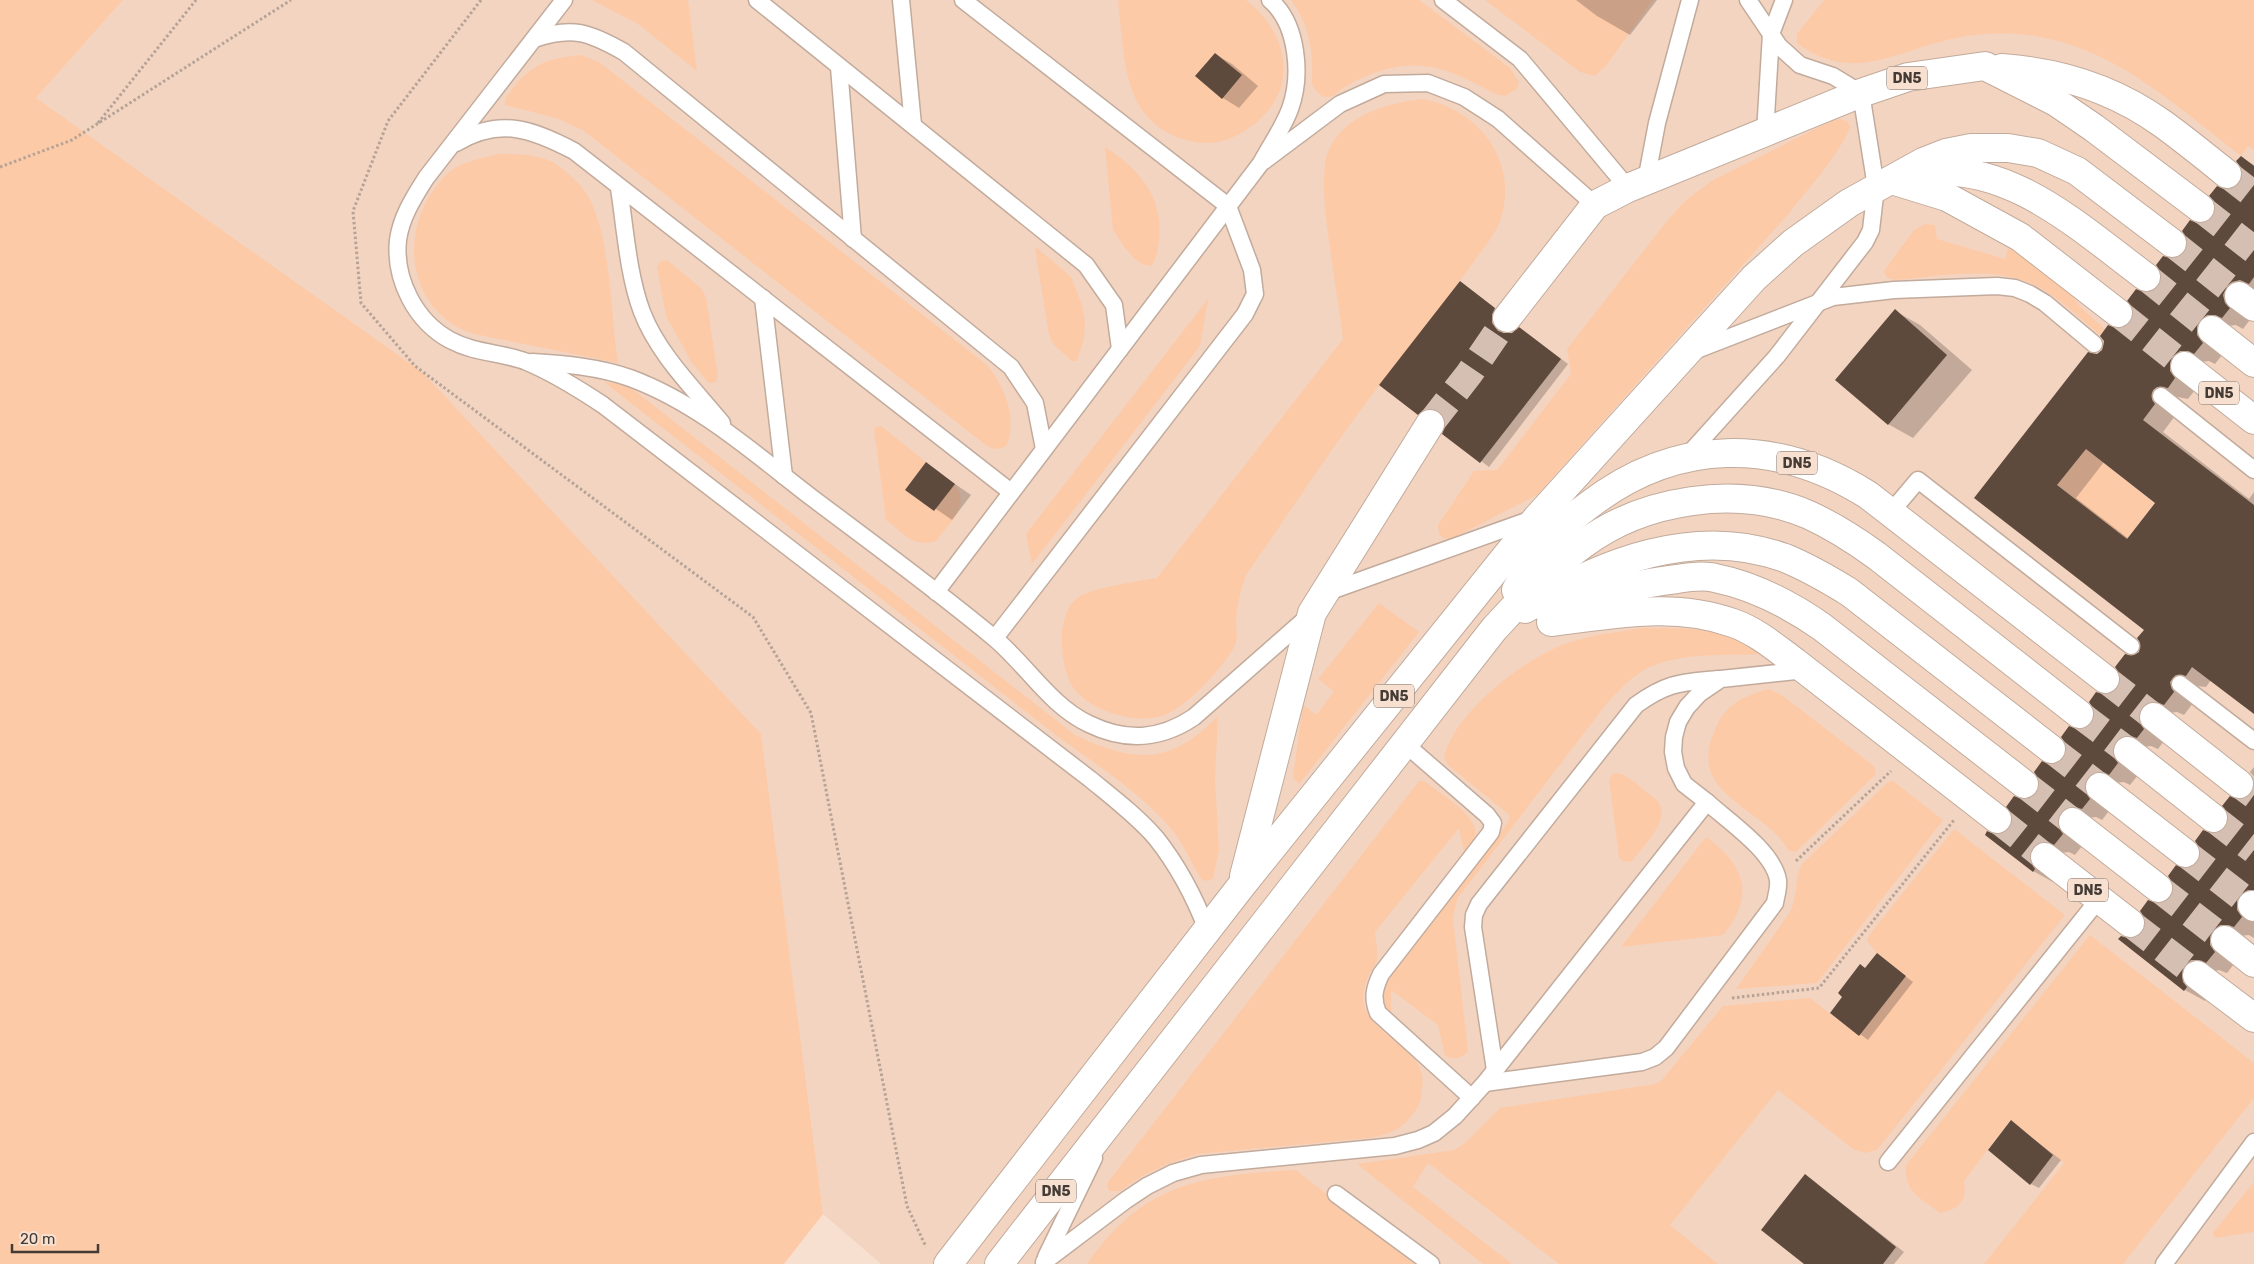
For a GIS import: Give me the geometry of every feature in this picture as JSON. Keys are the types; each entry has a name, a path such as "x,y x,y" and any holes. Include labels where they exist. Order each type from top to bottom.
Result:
{"highway":[{"name":"DN5","path":"1508,318 1595,205 1637,185 1765,134 1860,93 1908,77 1985,66 2031,70 2064,76 2122,100 2162,123 2227,174"},
{"path":"1985,66 2056,102 2094,128 2200,208"},
{"name":"DN5","path":"939,1260 1208,932 1242,885 1537,518 1682,355 1754,278 1793,243 1848,203 1923,162 1946,153 1962,150 2008,148 2038,153 2077,171 2172,243"},
{"name":"DN5","path":"1884,184 1926,172 1954,172 1980,176 2012,186 2053,209 2146,277"},
{"path":"1884,184 1947,197 2020,237 2118,313"},
{"path":"2212,330 2254,363"},
{"name":"DN5","path":"2185,366 2254,420"},
{"name":"DN5","path":"1242,885 1318,603 1430,424"},
{"name":"DN5","path":"1494,629 1534,558 1574,517 1599,497 1630,477 1658,465 1687,456 1724,452 1760,455 1816,468 1845,480 1891,512 2106,679"},
{"name":"DN5","path":"999,1264 1494,629 1546,573 1582,544 1610,528 1650,511 1686,502 1733,499 1769,503 1808,514 1845,533 2079,714"},
{"name":"DN5","path":"1494,629 1555,591 1598,570 1649,553 1684,546 1720,545 1753,550 1784,558 1817,573 1849,592 2051,749"},
{"path":"1494,629 1609,591 1655,581 1714,577 1762,592 1798,610 2024,784"},
{"path":"1494,629 1627,612 1660,610 1693,613 1734,623 1762,638 1805,670 1997,819"},
{"path":"2154,717 2240,784"},
{"path":"2128,751 2213,818"},
{"path":"2100,787 2185,853"},
{"path":"2072,822 2158,888"},
{"name":"DN5","path":"2045,857 2130,923"},
{"path":"2224,940 2254,963"},
{"path":"2196,975 2254,1018"}],"lane":[{"path":"564,0 450,147 411,201 398,240 398,260 410,301 426,321 449,339 477,351 525,361 571,365 630,378 680,403 730,432 784,476 995,638 1053,697 1088,724 1108,732 1132,736 1149,736 1179,727 1194,717 1318,603 1537,518"},
{"path":"757,0 1086,265 1114,305 1120,349"},
{"path":"901,0 913,125"},
{"path":"963,0 1228,206 1252,270 1255,294 1245,314 995,638"},
{"path":"987,0 989,20"},
{"path":"936,592 1261,163 1290,109 1296,85 1296,65 1290,31 1283,16 1270,0"},
{"path":"1443,0 1520,59 1637,185 1657,124 1690,0"},
{"path":"1687,456 1771,363 1866,242 1884,184 1860,93 1833,76 1800,66 1779,46 1748,0"},
{"path":"1765,134 1771,34 1784,0"},
{"path":"534,39 567,31 586,34 606,41 624,52 1011,367 1035,403 1044,449"},
{"path":"839,67 853,239"},
{"path":"1261,163 1340,104 1384,84 1428,83 1464,97 1498,119 1595,205"},
{"path":"450,147 470,135 486,129 510,128 534,132 574,151 1011,492"},
{"path":"619,188 635,289 642,313 658,343 672,362 730,432"},
{"path":"1682,355 1833,297 1894,290 1997,286 2015,288 2030,294 2045,303 2094,344"},
{"path":"763,298 784,476"},
{"path":"525,361 582,391 603,405 1090,778 1123,806 1155,838 1180,873 1196,903 1208,932"},
{"path":"2161,396 2254,470"},
{"path":"1891,512 1918,480 2131,646"},
{"path":"1490,1076 1473,927 1474,915 1480,904 1636,705 1657,690 1674,684 1805,670"},
{"path":"1490,1076 1642,1062 1656,1057 1666,1048 1774,904 1778,879 1762,850 1684,784 1676,768 1673,752 1678,722 1687,707 1699,694 1721,679"},
{"path":"2180,684 2254,741"},
{"path":"1404,743 1487,815 1492,822 1491,832 1381,974 1375,988 1373,1001 1378,1013 1472,1098"},
{"path":"1044,1263 1126,1200 1173,1173 1202,1165 1395,1146 1434,1133 1456,1116 1472,1098 1707,802"},
{"path":"1888,1162 2099,899"},
{"path":"1044,1263 1112,1118"},
{"path":"2164,1264 2254,1142"},
{"path":"1336,1194 1431,1264"}],"path":[{"path":"96,125 196,0"},
{"path":"0,167 72,140 291,0"},
{"path":"481,0 388,121 353,211 361,303 415,366 752,617 811,713 907,1206 939,1260"},
{"path":"1778,879 1911,752"},
{"path":"1702,1001 1819,988 1971,798"}],"shaded area":[{"path":"0,0 123,0 36,98 422,372 761,734 823,1214 784,1264 0,1264"},
{"path":"123,0 2254,0 2254,1264 881,1264 823,1214 760,733 36,98"},
{"path":"592,0 688,0 697,71 638,24"},
{"path":"1118,0 1246,0 1263,16 1270,26 1276,36 1283,59 1282,83 1279,93 1268,111 1242,133 1223,141 1209,143 1194,142 1164,131 1152,122 1140,107 1134,95 1126,69"},
{"path":"1291,0 1419,0 1510,68 1519,82 1517,89 1505,96 1498,95 1449,72 1437,68 1411,65 1389,68 1375,73 1354,82 1333,96 1321,95 1312,84 1311,50 1307,30"},
{"path":"1485,0 1653,0 1606,66 1595,76 1580,72"},
{"path":"1824,0 2254,0 2254,150 2248,146 2241,156 2173,102 2125,70 2073,45 2045,38 2010,33 1975,35 1951,39 1873,61 1855,63 1836,62 1817,55 1797,43 1797,34"},
{"path":"581,55 599,62 987,365 999,383 1008,403 1011,424 1007,445 997,449 987,446 584,131 556,118 505,105 506,98 513,88 535,67 551,60"},
{"path":"1423,99 1442,104 1460,113 1475,124 1497,154 1503,172 1505,191 1503,211 1495,231 1488,243 1346,430 1246,575 1237,608 1236,642 1221,666 1204,685 1178,708 1169,713 1144,719 1130,718 1101,709 1078,694 1071,684 1066,671 1063,658 1062,632 1068,609 1083,594 1115,585 1157,578 1343,339 1325,206 1325,164 1330,148 1338,135 1362,116 1377,109"},
{"path":"1833,120 1847,121 1850,127 1845,138 1823,171 1791,211 1537,495 1451,539 1443,538 1439,534 1438,525 1474,471 1497,470 1571,374 1567,349 1666,222 1686,200 1713,180"},
{"path":"1105,147 1138,175 1153,197 1160,225 1158,250 1151,266 1142,264 1134,258 1113,230"},
{"path":"498,154 519,154 548,160 574,179 589,198 602,234 606,256 618,363 465,331 440,314 426,296 418,277 414,256 415,234 421,213 432,193 451,171 471,161"},
{"path":"1925,224 1935,225 1937,239 2005,259 2010,241 2065,283 2080,307 2105,329 2100,335 2050,294 2033,284 2014,278 1995,274 1955,274 1896,280 1887,278 1884,271 1914,230"},
{"path":"1036,247 1071,277 1082,305 1085,322 1084,338 1077,361 1072,361 1054,345 1049,335"},
{"path":"662,260 668,261 701,288 706,297 718,376 715,383 709,383 692,363 666,316 657,267"},
{"path":"1208,299 1200,346 1032,564 1026,534"},
{"path":"604,382 621,384 635,391 1075,735 1116,751 1151,755 1183,744 1218,716 1215,779 1219,850 1213,878 1208,881 1202,880 1173,831 1143,800 1057,736"},
{"path":"881,426 926,462 905,490 934,511 955,484 959,492 961,500 956,514 936,541 928,543 915,541 886,520 874,428"},
{"path":"2086,449 2154,503 2127,539 2057,485"},
{"path":"1379,603 1419,632 1299,784 1293,777 1303,705 1317,715 1334,691 1318,679"},
{"path":"1642,628 1696,629 1723,633 1750,642 1766,654 1688,657 1658,664 1644,670 1633,678 1604,707 1457,899 1453,918 1468,1051 1458,1058 1445,1056 1438,1025 1391,990 1391,1016 1383,1005 1382,994 1386,982 1393,971 1509,821 1510,817 1507,813 1449,766 1444,758 1450,741 1461,723 1493,689 1531,661 1567,643"},
{"path":"1769,689 1783,696 1874,766 1876,774 1796,852 1789,851 1777,835 1725,793 1715,781 1709,767 1709,751 1714,732 1723,715 1742,699"},
{"path":"1618,773 1632,780 1656,800 1660,804 1662,814 1657,828 1647,843 1632,861 1625,862 1619,858 1609,779 1613,774"},
{"path":"1419,781 1424,781 1465,813 1472,821 1475,836 1464,853 1459,828 1375,932 1377,960 1365,987 1364,1005 1378,1027 1409,1053 1417,1063 1422,1075 1422,1089 1420,1103 1413,1114 1392,1132 1369,1138 1198,1154 1170,1163 1142,1176 1120,1191 1109,1191 1107,1187 1108,1182"},
{"path":"1893,781 1943,820 1817,983 1736,989 1790,912 1802,864 1888,782"},
{"path":"1954,829 2065,915 1877,1150 1865,1153 1853,1149 1778,1090 1670,1225 1718,1264 1559,1264 1428,1163 1413,1187 1512,1264 1483,1264 1357,1164 1454,1150 1464,1144 1500,1108 1655,1084 1662,1080 1723,1006 1810,998 1859,1036 1906,976 1877,953 1867,941 1869,935"},
{"path":"1706,837 1730,859 1742,882 1740,907 1723,935 1621,947"},
{"path":"2090,935 2254,1063 2254,1098 2123,1264 1984,1264 2064,1163 2010,1120 1964,1181 1965,1188 1961,1203 1953,1209 1940,1213 1915,1194 1908,1182 1906,1165"},
{"path":"1296,1170 1414,1264 1087,1264 1108,1237 1130,1215 1153,1200 1178,1188 1204,1180 1233,1175"},
{"path":"2254,1182 2254,1232 2215,1238 2213,1233"}],"building":[{"path":"1215,53 1242,75 1222,99 1195,76"},
{"path":"2241,156 2254,166 2254,277 2249,284 2240,280 2232,282 2227,286 2223,295 2225,303 2230,308 2222,318 2215,315 2207,315 2199,321 2197,335 2203,343 2194,354 2188,351 2180,351 2172,357 2170,371 2175,378 2168,388 2158,387 2153,390 2152,399 2155,404 2143,420 2254,505 2254,714 2192,667 2186,676 2176,675 2170,682 2174,692 2164,705 2149,702 2141,708 2139,722 2144,729 2137,738 2123,736 2115,742 2113,756 2118,763 2109,775 2103,772 2095,772 2087,778 2085,785 2086,793 2090,799 2082,809 2068,807 2060,813 2058,820 2059,828 2063,834 2054,845 2048,842 2040,842 2032,848 2030,855 2031,863 2035,869 2033,872 1985,835 1987,831 1994,834 2002,834 2009,829 2012,821 2011,813 2006,807 2014,796 2029,799 2036,794 2039,786 2038,778 2034,772 2042,761 2056,764 2063,759 2066,744 2061,737 2069,726 2077,729 2085,728 2091,724 2094,716 2093,708 2089,702 2096,692 2110,694 2118,688 2120,681 2119,673 2115,667 2125,654 2134,655 2139,652 2140,643 2137,638 2144,630 1974,498 2088,352 2097,354 2102,350 2104,341 2100,336 2108,325 2123,328 2130,323 2133,315 2132,307 2127,301 2136,289 2152,292 2158,287 2162,279 2156,265 2163,256 2178,257 2184,253 2188,244 2182,231 2190,220 2199,224 2207,222 2212,218 2216,209 2214,201 2209,196 2217,186 2224,189 2232,189 2239,183 2242,177 2242,169 2236,161","holes":["2086,449 2155,503 2127,539 2057,485"]},
{"path":"1460,281 1495,308 1492,315 1492,323 1498,331 1512,333 1519,327 1561,359 1480,463 1442,434 1446,424 1444,416 1439,411 1430,408 1423,410 1418,415 1379,385"},
{"path":"1895,309 1947,355 1888,425 1835,380"},
{"path":"926,462 955,484 934,511 905,490"},
{"path":"2254,787 2254,890 2248,890 2241,894 2237,900 2237,910 2242,917 2234,927 2220,925 2213,931 2210,937 2210,945 2215,952 2206,963 2199,960 2191,960 2184,966 2183,982 2187,987 2184,991 2118,939 2121,936 2135,938 2142,933 2145,925 2144,917 2140,911 2148,900 2156,903 2164,902 2170,898 2173,890 2172,882 2168,876 2176,865 2183,868 2191,867 2197,863 2200,855 2199,847 2195,841 2203,830 2218,833 2225,828 2228,820 2227,812 2222,806 2230,796 2237,799 2245,798 2251,794"},
{"path":"1877,953 1906,976 1859,1036 1830,1013 1842,997 1838,993 1860,964 1865,968"},
{"path":"2011,1120 2053,1155 2030,1185 1988,1150"},
{"path":"1805,1174 1896,1247 1883,1264 1804,1264 1761,1230"}],"tunnel":[{"path":"2227,174 2254,195"},
{"path":"2200,208 2254,250"},
{"path":"2172,243 2239,296"},
{"path":"2146,277 2212,330"},
{"path":"2118,313 2185,366"},
{"path":"1430,424 1469,374 1507,318"},
{"path":"2105,679 2154,717"},
{"path":"2079,714 2128,751"},
{"path":"2051,749 2100,787"},
{"path":"2024,784 2073,822"},
{"path":"2239,784 2254,795"},
{"path":"2213,818 2254,850"},
{"path":"1997,819 2045,857"},
{"path":"2185,853 2252,905"},
{"path":"2158,888 2225,940"},
{"path":"2130,923 2197,975"}]}
